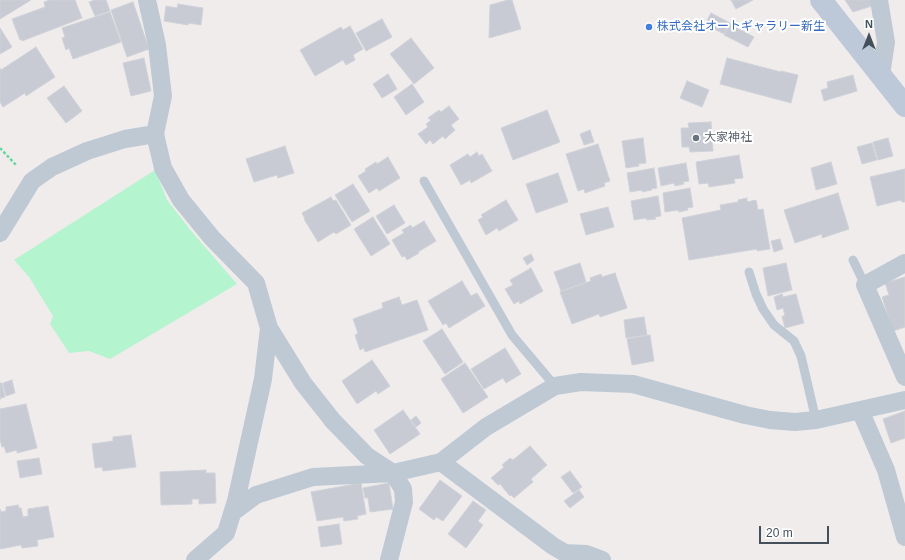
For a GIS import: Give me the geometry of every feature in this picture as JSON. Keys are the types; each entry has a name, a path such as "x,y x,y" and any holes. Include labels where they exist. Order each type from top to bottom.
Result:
{"main road":[{"path":"821,0 905,106"}],"street":[{"path":"147,0 157,45 163,96 155,134 163,168 181,200 212,238 256,283 269,328 303,382 333,421 367,456 393,473 403,489 404,502 389,560"},
{"path":"879,0 886,42 881,75"},
{"path":"0,233 32,181 52,167 87,151 125,138 155,134"},
{"path":"905,263 865,285 905,377"},
{"path":"195,560 226,533 233,512 263,379 269,328"},
{"path":"233,512 256,495 313,477 393,473 441,462 486,427 555,386 581,382 633,384 745,415 770,420 795,422 816,420 905,400"},
{"path":"860,410 886,470 905,537"},
{"path":"441,462 553,546 565,553 586,554 602,560"}],"lane":[{"path":"424,181 512,335 555,386"},
{"path":"853,260 865,285"},
{"path":"749,272 756,294 763,309 774,324 794,341 801,356 816,420"}],"path":[{"path":"0,148 32,181"}],"green space":[{"path":"155,170 167,200 192,232 237,284 110,359 89,351 69,353 50,324 53,316 29,277 14,260"}],"building":[{"path":"0,0 31,0 0,19"},
{"path":"50,0 75,0 82,18 22,41 22,39 20,40 12,19 45,7 44,2"},
{"path":"95,0 106,0 110,11 95,16 89,2"},
{"path":"512,0 521,29 489,38 490,5"},
{"path":"731,0 753,0 736,9"},
{"path":"845,0 870,0 872,6 853,12"},
{"path":"133,2 149,49 127,57 111,10"},
{"path":"178,4 203,8 201,25 188,23 188,25 164,21 166,6 177,8"},
{"path":"110,12 121,42 73,59 69,48 66,50 62,38 65,37 62,28"},
{"path":"711,13 730,23 724,34 705,24"},
{"path":"382,19 392,37 366,51 356,33"},
{"path":"730,24 754,37 748,47 724,35"},
{"path":"350,26 363,49 353,55 355,60 346,65 343,60 315,76 300,50 341,27 343,30"},
{"path":"0,28 12,47 0,54"},
{"path":"411,38 434,68 414,84 390,54"},
{"path":"36,47 55,77 26,96 25,93 3,107 0,102 0,68 1,70"},
{"path":"144,58 151,91 131,96 123,63"},
{"path":"727,58 798,75 791,103 720,84"},
{"path":"388,74 397,89 382,98 373,84"},
{"path":"853,75 857,91 824,101 821,90 828,88 827,82"},
{"path":"687,81 709,90 702,107 680,98"},
{"path":"412,84 424,102 406,115 394,97"},
{"path":"64,86 82,111 66,123 47,98"},
{"path":"449,106 459,119 451,125 455,130 445,139 443,136 433,144 430,140 426,144 418,134 428,127 426,124 431,120 428,118 439,110 441,112"},
{"path":"547,110 560,142 513,160 501,128"},
{"name":"大家神社","path":"711,122 713,151 690,152 689,147 682,147 681,128 689,128 688,123"},
{"path":"590,130 594,142 584,145 580,134"},
{"path":"643,138 646,163 638,164 639,166 626,168 622,141"},
{"path":"888,138 893,156 878,160 873,142"},
{"path":"872,143 877,160 862,164 857,147"},
{"path":"598,144 610,181 604,183 605,186 585,193 584,189 578,191 566,154"},
{"path":"285,146 294,173 278,178 277,175 254,182 246,159"},
{"path":"477,152 479,156 482,154 492,171 471,183 470,180 461,185 450,165 468,154 470,157"},
{"path":"739,155 743,178 734,179 735,183 709,187 708,183 699,184 696,162"},
{"path":"388,157 400,178 379,191 377,188 369,193 358,176 366,171 365,169 376,162 377,164"},
{"path":"831,162 837,184 816,190 811,168"},
{"path":"686,163 689,181 675,186 674,183 661,186 658,168"},
{"path":"654,168 657,188 642,192 642,190 630,192 627,173"},
{"path":"905,169 905,202 902,202 901,200 877,206 870,177"},
{"path":"558,173 568,202 536,213 526,184"},
{"path":"353,184 370,211 352,222 335,195"},
{"path":"690,188 693,207 679,212 678,210 665,212 663,193"},
{"path":"838,193 849,229 822,238 822,234 795,243 784,210"},
{"path":"658,196 661,216 655,217 656,219 647,220 646,218 634,220 631,201"},
{"path":"331,197 333,201 336,200 351,225 336,234 334,232 318,242 302,213"},
{"path":"747,198 747,202 756,200 758,210 763,209 770,249 757,251 757,249 689,260 682,218 721,210 720,205 738,202 738,200"},
{"path":"506,200 518,220 499,231 497,228 486,235 478,220 483,217 481,215"},
{"path":"394,205 405,223 387,234 376,216"},
{"path":"608,207 614,227 586,235 580,214"},
{"path":"373,217 390,244 371,256 354,229"},
{"path":"424,221 436,241 407,260 405,256 402,257 392,240 404,233 402,230 411,225 412,228"},
{"path":"780,239 783,249 774,252 771,241"},
{"path":"531,254 534,260 527,265 523,258"},
{"path":"580,263 586,282 561,291 554,272"},
{"path":"786,263 792,290 768,296 763,268"},
{"path":"531,268 543,291 520,304 519,301 514,304 505,289 513,285 510,280"},
{"path":"615,273 627,308 600,317 599,314 572,324 560,292 591,281 590,278 601,274 602,277"},
{"path":"905,277 905,327 893,331 882,297 889,295 885,283"},
{"path":"462,281 471,296 477,293 485,306 449,328 446,323 443,325 428,301"},
{"path":"782,294 783,297 796,294 804,323 785,328 782,316 785,316 783,308 777,310 774,297"},
{"path":"399,297 402,305 417,300 428,330 365,352 364,348 360,350 355,335 358,333 353,319 383,308 382,303"},
{"path":"644,317 647,335 626,338 624,320"},
{"path":"442,329 463,362 445,374 423,341"},
{"path":"650,335 654,361 632,365 627,339"},
{"path":"505,348 521,374 506,383 503,378 484,389 471,369"},
{"path":"372,360 390,386 378,394 376,391 357,404 342,381"},
{"path":"465,363 488,397 463,413 441,379"},
{"path":"12,380 15,393 6,396 3,383"},
{"path":"0,383 2,383 5,397 1,399 0,399"},
{"path":"26,404 37,448 17,453 17,450 6,453 4,446 2,447 0,439 0,409"},
{"path":"403,410 420,434 390,454 374,430"},
{"path":"905,411 905,438 891,443 883,419"},
{"path":"416,416 421,423 416,427 411,420"},
{"path":"131,435 136,467 103,471 102,467 95,468 92,444 113,441 113,437"},
{"path":"530,446 547,465 531,479 533,482 514,498 511,495 510,496 500,484 498,485 491,478 504,467 502,465 510,458 513,460"},
{"path":"39,458 42,474 20,478 17,461"},
{"path":"206,470 206,473 215,473 216,503 199,504 199,499 192,499 192,504 161,505 160,472"},
{"path":"570,471 582,487 573,493 561,477"},
{"path":"440,480 462,496 443,521 436,517 434,520 419,509"},
{"path":"361,483 366,514 357,516 358,519 344,521 343,517 317,521 311,492"},
{"path":"389,483 393,509 370,512 368,498 365,498 363,488"},
{"path":"579,490 584,497 570,508 564,501"},
{"path":"473,501 486,510 478,521 483,525 466,548 448,534"},
{"path":"18,505 19,508 21,508 23,517 28,516 28,509 48,506 54,537 37,540 38,546 22,548 21,545 0,549 0,509 1,512 6,511 6,507"},
{"path":"339,524 342,544 321,547 318,527"}],"place":[{"name":"株式会社オートギャラリー新生","path":"649,27"},
{"name":"大家神社","path":"696,138"}]}
